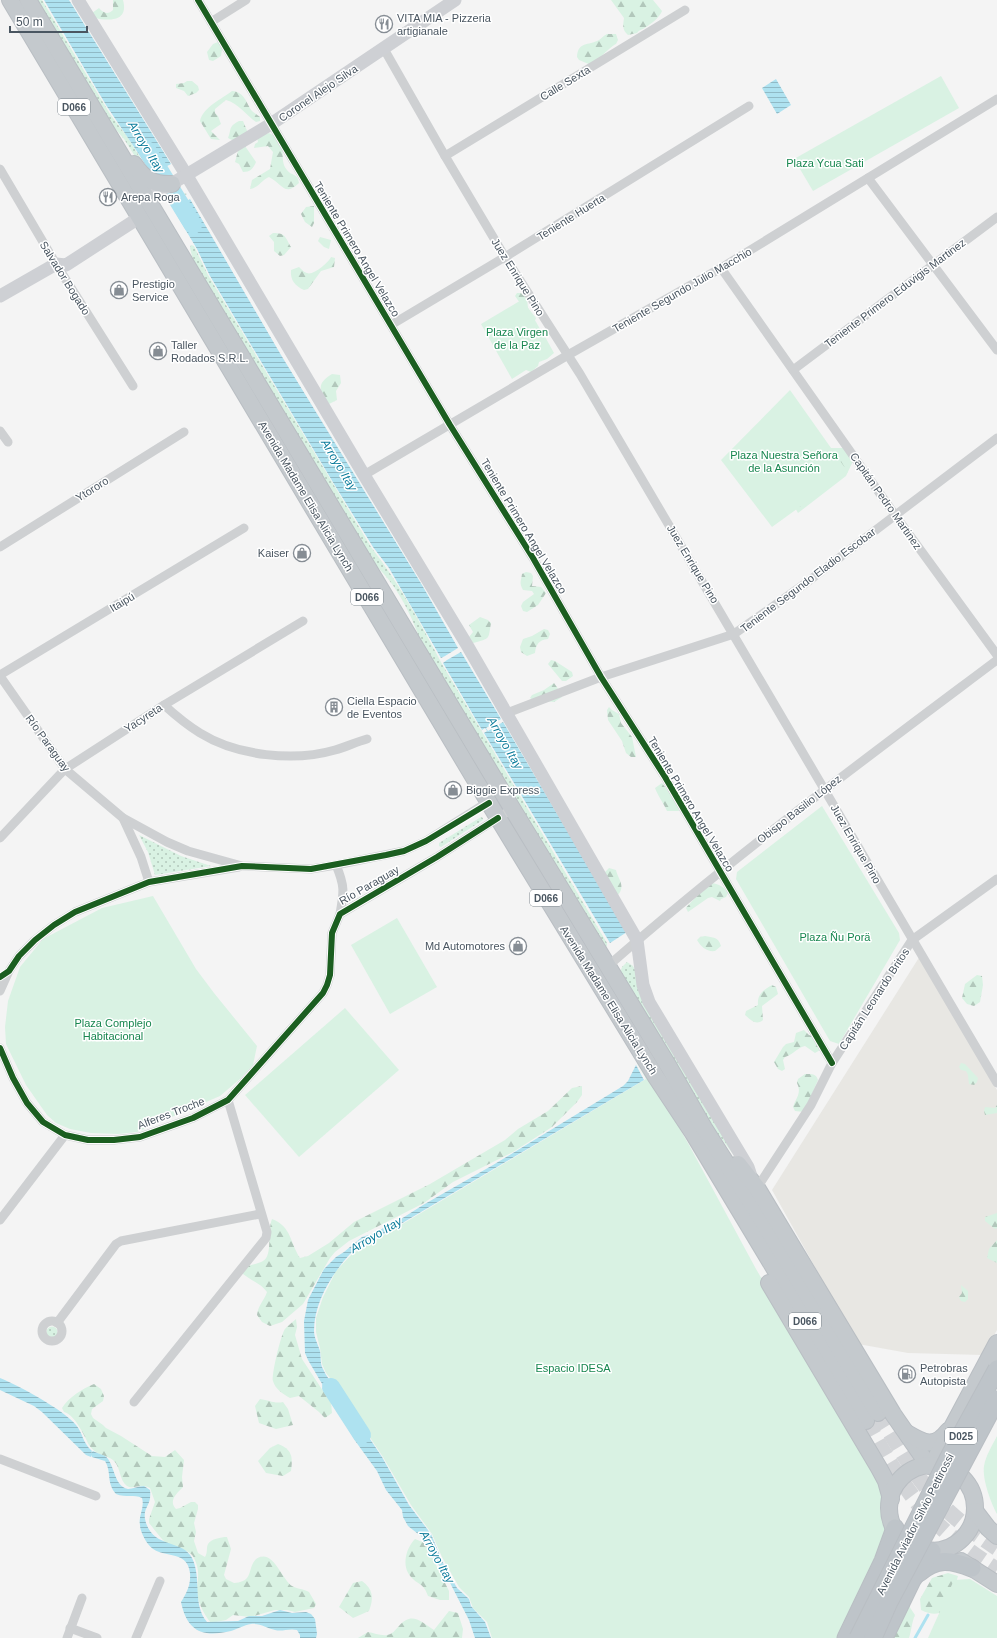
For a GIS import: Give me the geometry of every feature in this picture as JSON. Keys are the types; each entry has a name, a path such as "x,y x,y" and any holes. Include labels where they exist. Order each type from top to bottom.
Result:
{"highway":[{"name":"Avenida Madame Elisa Alicia Lynch","path":"10,0 498,818 685,1109"},
{"path":"21,0 33,20 53,42"},
{"name":"Avenida Madame Elisa Alicia Lynch","path":"28,0 101,122 166,185 501,790 608,966 685,1109 693,1133 872,1417"},
{"name":"Coronel Alejo Silva","path":"138,216 166,185"},
{"path":"685,1109 708,1125 753,1184 906,1433 930,1466"},
{"path":"685,1109 687,1136 749,1249 879,1468 886,1481 891,1499"},
{"path":"930,1466 997,1343"},
{"name":"Avenida Aviador Silvio Pettirossi","path":"858,1638 951,1453 997,1369"},
{"name":"Avenida Aviador Silvio Pettirossi","path":"873,1638 889,1602 997,1399"},
{"path":"884,1638 912,1580 938,1550 953,1545 961,1539 973,1522 975,1504 969,1477 973,1460 997,1415"},
{"path":"906,1433 927,1443 935,1442 943,1437 952,1426"},
{"path":"971,1490 962,1477 955,1472 940,1466 930,1466 914,1470 902,1479 893,1491 890,1509 895,1528 900,1536 914,1547 938,1550 972,1568 997,1584"},
{"path":"975,1511 988,1528 997,1536"},
{"path":"846,1638 883,1561 895,1528"},
{"path":"912,1580 925,1568 942,1561 954,1561 972,1568"}],"main road":[{"path":"78,0 166,185 364,475 507,713 637,940 643,985 650,1002 748,1168 753,1184"},
{"name":"Coronel Alejo Silva","path":"166,185 271,124 455,0"},
{"name":"Coronel Alejo Silva","path":"0,296 56,264 66,265 134,222 138,216"}],"street":[{"name":"Teniente Primero Angel Velazco","path":"198,0 450,425 533,558 601,677 665,777 832,1063"},
{"path":"211,22 246,0"},
{"name":"Calle Sexta","path":"445,156 685,10"},
{"name":"Juez Enrique Pino","path":"384,49 505,257 568,355 734,634 997,1083"},
{"name":"Teniente Segundo Julio Macchio","path":"364,475 720,268 997,99"},
{"name":"Teniente Huerta","path":"391,325 505,257 749,106"},
{"name":"Salvador Bogado","path":"0,169 56,264 133,386"},
{"path":"868,178 997,350"},
{"name":"Teniente Primero Eduvigis Martinez","path":"793,370 997,217"},
{"name":"Capitán Pedro Martinez","path":"720,268 895,515 997,655"},
{"path":"0,431 8,442"},
{"name":"Ytororo","path":"0,546 184,432"},
{"name":"Teniente Segundo Eladio Escobar","path":"507,713 601,677 734,634 806,583 997,438"},
{"name":"Itaipú","path":"0,676 244,528"},
{"name":"Yacyreta","path":"0,838 65,769 164,705 303,621"},
{"name":"Obispo Basilio López","path":"608,966 720,871 824,788 997,660"},
{"name":"Río Paraguay","path":"0,676 65,769 123,818 167,842 188,851 242,866 311,869 404,851 426,841 489,802 501,790"},
{"path":"164,705 201,734 244,751 292,756 334,750 367,739"},
{"name":"Río Paraguay","path":"228,1100 323,993 330,976 332,933 340,914 437,857 512,809"},
{"path":"123,818 149,882"},
{"path":"336,865 342,879 344,890 340,914"},
{"path":"0,991 9,971 19,956 35,940 54,925 75,912 149,882 242,866"},
{"name":"Capitán Leonardo Britos","path":"753,1184 810,1105 832,1063 912,940 997,879"},
{"path":"0,978 9,971"},
{"name":"Alferes Troche","path":"0,1048 2,1059 27,1103 43,1122 65,1135 88,1140 114,1140 140,1137 193,1118 228,1100"},
{"path":"134,1402 266,1238 266,1232 228,1100"},
{"path":"0,1220 65,1135"},
{"path":"57,1323 116,1244 121,1241 260,1214"},
{"path":"0,1459 96,1496"},
{"path":"136,1638 160,1582"},
{"path":"67,1638 82,1598"},
{"path":"70,1628 97,1638"}],"shaded area":[{"path":"920,956 997,1090 997,1330 983,1355 908,1353 858,1344 772,1190"}],"green space":[{"path":"35,0 42,0 110,114 128,138 146,167 143,169 124,139 105,117"},
{"path":"113,0 123,0 123,13 120,16 106,20 94,18 92,13 99,8 106,13 113,10"},
{"path":"611,0 653,0 662,11 648,26 637,33 628,35 623,25 624,18"},
{"path":"607,34 616,34 618,40 616,44 591,65 579,60 577,57 579,48 599,40"},
{"path":"218,42 223,43 221,56 213,61 209,60 207,52 213,44"},
{"name":"Plaza Ycua Sati","path":"941,76 959,108 813,191 794,159"},
{"path":"192,81 198,86 199,90 188,96 184,91 176,88 176,84"},
{"path":"232,91 240,93 245,98 252,111 260,117 260,121 256,122 238,106 226,100 215,109 215,113 221,124 211,131 220,140 211,139 200,121 202,116 209,107"},
{"path":"239,121 243,121 248,133 234,141 228,138 232,126"},
{"path":"269,133 280,141 284,165 289,172 296,176 298,180 299,183 290,189 284,188 269,177 250,189 252,180 270,169 273,152 268,146 254,148 255,144 258,142 257,137"},
{"path":"245,146 256,162 251,170 243,172 239,164 235,162 238,151"},
{"path":"180,192 187,194 168,204 171,199"},
{"path":"314,206 314,223 312,227 305,222 301,214 306,207"},
{"path":"273,233 283,235 291,247 284,255 280,256 274,251 274,242 269,236"},
{"path":"320,237 331,240 329,249 324,247 318,241"},
{"path":"191,245 194,246 208,275 371,547 409,604 442,664 607,943 607,946 604,948 422,645 409,612 391,582 375,565 195,268 190,248"},
{"path":"331,257 335,258 334,267 321,271 308,289 304,290 298,287 291,277 291,270 299,267 306,273 317,271"},
{"path":"517,293 521,293 527,299 528,308 536,318 534,323 515,296"},
{"name":"Plaza Virgen de la Paz","path":"523,299 540,329 543,330 543,333 554,353 547,359 539,362 538,366 531,372 526,370 512,379 481,324"},
{"path":"332,374 340,375 341,383 336,391 337,400 329,404 321,391 321,384"},
{"name":"Plaza Nuestra Señora de la Asunción","path":"790,390 848,472 772,527 721,460"},
{"path":"831,448 844,448 853,461 846,476 798,513 794,506"},
{"path":"526,572 531,573 533,576 532,586 541,587 546,593 538,605 527,612 523,611 521,606 523,602 534,594 532,591 523,590 521,586 522,574"},
{"path":"480,617 491,623 489,635 486,639 473,643 469,637 473,632 469,625"},
{"path":"544,629 548,630 550,634 548,639 542,640 538,643 535,653 527,656 521,652 520,647 523,639"},
{"path":"551,660 572,672 573,676 566,681 562,681 548,664"},
{"path":"554,683 562,697 554,702 545,701 537,703 530,698 532,695 544,690"},
{"path":"609,707 619,714 621,723 632,737 636,757 631,757 626,753 622,741 608,720 607,710"},
{"path":"662,783 677,803 679,811 667,811 655,788"},
{"name":"Plaza Ñu Porä","path":"822,806 899,933 900,940 839,1044 830,1041 736,879 737,872"},
{"path":"481,817 483,820 441,847 439,846 439,843"},
{"path":"139,835 181,856 211,866 155,875 148,852"},
{"path":"609,868 616,870 621,882 621,889 618,895 603,874"},
{"path":"712,883 725,889 728,893 726,897 720,901 712,897 708,898 688,912 686,908"},
{"name":"Plaza Complejo Habitacional","path":"153,896 196,969 257,1046 253,1065 240,1079 220,1096 137,1132 118,1134 91,1133 70,1129 56,1123 47,1115 26,1085 6,1044 5,1027 8,1001 20,967 43,939 102,908"},
{"path":"397,918 437,987 390,1014 351,945"},
{"path":"705,936 717,939 721,946 715,951 709,951 704,948 697,940 700,937"},
{"path":"627,962 633,966 745,1170 705,1117 620,973 622,967"},
{"path":"977,975 982,976 983,985 980,1002 974,1006 967,1004 962,998 965,984"},
{"path":"772,985 776,987 778,994 762,1006 763,1020 760,1022 754,1022 745,1015 746,1011 758,1005 758,998 761,993"},
{"path":"345,1008 399,1070 299,1157 245,1095"},
{"path":"804,1030 809,1035 813,1036 822,1049 815,1053 805,1046 802,1047 785,1057 783,1060 785,1069 782,1071 778,1069 774,1062 783,1047 786,1044 794,1042 796,1033"},
{"name":"Espacio IDESA","path":"641,1060 756,1269 843,1415 883,1493 887,1521 886,1536 840,1638 492,1638 487,1622 473,1608 469,1597 459,1587 442,1557 432,1534 411,1505 383,1457 353,1412 345,1397 326,1373 322,1364 316,1332 316,1318 323,1297 336,1271 352,1254 646,1079 637,1063"},
{"path":"961,1063 965,1064 978,1078 974,1085 969,1084 966,1071 961,1070 959,1067"},
{"path":"805,1074 815,1075 818,1080 804,1112 795,1111 793,1107 799,1093 797,1083 798,1079"},
{"path":"582,1086 582,1095 577,1102 552,1127 513,1152 453,1182 424,1203 349,1241 330,1258 303,1304 282,1322 270,1326 262,1322 257,1315 267,1292 240,1271 246,1267 263,1261 266,1258 269,1249 272,1219 279,1222 287,1231 300,1258 308,1256 329,1243 354,1222 430,1184 505,1140 518,1129 548,1111 572,1088"},
{"path":"997,1105 997,1113 985,1115 985,1107 995,1108"},
{"path":"997,1213 997,1228 995,1229 985,1221 985,1217"},
{"path":"997,1240 997,1263 987,1258 989,1249"},
{"path":"961,1285 968,1291 968,1299 965,1302 961,1301 959,1297 962,1293"},
{"path":"296,1319 297,1327 295,1335 302,1359 331,1403 332,1413 325,1418 299,1396 290,1398 282,1393 277,1389 273,1381 275,1364 283,1332"},
{"path":"52,1326 56,1328 58,1332 56,1336 52,1338 48,1336 46,1332 48,1328"},
{"path":"94,1384 101,1389 104,1396 103,1401 92,1409 91,1414 93,1418 106,1428 152,1456 165,1457 175,1450 184,1460 182,1477 183,1487 174,1497 173,1503 176,1509 191,1502 195,1502 198,1505 194,1523 196,1532 194,1541 198,1553 205,1557 209,1542 222,1537 227,1537 231,1549 224,1575 226,1579 234,1583 243,1581 248,1576 256,1559 260,1557 270,1558 288,1583 296,1588 309,1592 316,1604 314,1608 295,1612 275,1610 250,1617 233,1615 226,1620 211,1623 205,1615 199,1602 197,1589 198,1570 194,1558 187,1551 167,1544 149,1523 155,1502 150,1488 143,1486 127,1486 124,1483 114,1461 92,1449 75,1421 64,1412 62,1408 68,1400 76,1394"},
{"path":"260,1399 283,1402 288,1409 293,1425 276,1429 259,1423 255,1406"},
{"path":"997,1436 997,1514 992,1504 984,1477 984,1466 989,1451"},
{"path":"278,1444 289,1451 292,1462 291,1471 283,1476 266,1473 258,1461 270,1448"},
{"path":"415,1539 425,1543 449,1591 449,1600 440,1600 428,1596 423,1586 414,1580 408,1573 405,1563 407,1552"},
{"path":"948,1573 958,1576 954,1592 948,1606 943,1611 938,1613 930,1613 921,1610 920,1599 932,1578"},
{"path":"970,1579 997,1596 997,1638 928,1638 954,1580"},
{"path":"362,1581 366,1584 372,1594 372,1602 369,1611 353,1618 339,1607 353,1583"},
{"path":"909,1606 915,1615 909,1638 889,1638 900,1610"},
{"path":"449,1611 458,1613 463,1629 462,1638 358,1638 368,1632 387,1635 394,1632 408,1619 416,1619 421,1621 434,1630"}],"water":[{"path":"44,0 69,0 171,164 152,174 106,105"},
{"path":"776,79 791,105 777,114 762,88"},
{"path":"190,199 281,355 422,585 458,648 445,656 441,658 389,568 373,547 334,484 210,276 197,249 173,209"},
{"path":"461,652 501,719 486,728 488,731 503,722 627,932 610,943 484,733 487,731 485,728 482,730 443,663"},
{"path":"636,1065 644,1080 350,1254 337,1270 325,1289 315,1320 314,1334 320,1351 322,1367 328,1379 342,1395 347,1405 338,1411 305,1353 304,1321 308,1300 324,1269 336,1257 362,1237 378,1232 401,1219 623,1086 628,1081"},
{"path":"0,1378 40,1398 70,1419 78,1428 86,1444 92,1451 91,1453 93,1451 105,1456 108,1459 119,1484 123,1487 132,1489 144,1486 150,1490 150,1499 145,1511 145,1519 148,1529 160,1540 182,1548 188,1552 192,1558 195,1566 198,1599 202,1615 207,1622 238,1621 249,1616 262,1616 280,1610 292,1613 306,1612 311,1614 315,1619 317,1634 316,1638 300,1638 297,1630 278,1630 254,1624 246,1625 231,1631 212,1634 204,1633 192,1626 187,1620 181,1602 189,1585 190,1573 188,1565 179,1557 153,1549 147,1542 140,1527 140,1518 143,1505 142,1498 116,1494 111,1485 105,1461 92,1457 91,1455 91,1457 86,1455 34,1406 0,1390"},
{"path":"352,1412 382,1457 409,1505 431,1534 443,1563 457,1588 469,1599 471,1606 485,1622 491,1638 475,1638 469,1620 445,1573 434,1559 428,1544 408,1526 403,1517 402,1510 386,1490 377,1471 356,1442 342,1418"}],"waterway":[{"name":"Arroyo Itay","path":"147,150 193,225"},
{"name":"Arroyo Itay","path":"331,1387 362,1435"},
{"path":"915,1638 928,1615"}],"tunnel":[{"path":"878,1413 923,1484 938,1501 962,1523 997,1548"},
{"path":"866,1421 898,1475 920,1506 956,1541 997,1570"}],"cycle path":[{"path":"198,0 450,425 533,558 601,677 665,777 832,1063"},
{"path":"0,977 9,971 19,956 35,940 54,925 75,912 149,882 242,866 311,869 404,851 426,841 489,803"},
{"path":"0,1048 13,1078 27,1103 43,1122 65,1135 88,1140 114,1140 140,1137 193,1118 228,1100 323,993 330,975 332,933 340,914 437,857 498,818"}],"place":[{"name":"VITA MIA - Pizzeria artigianale","path":"384,24"},
{"name":"Arepa Roga","path":"108,197"},
{"name":"Prestigio Service","path":"119,290"},
{"name":"Taller Rodados S.R.L.","path":"158,351"},
{"name":"Kaiser","path":"302,553"},
{"name":"Ciella Espacio de Eventos","path":"334,707"},
{"name":"Biggie Express","path":"453,790"},
{"name":"Md Automotores","path":"518,946"},
{"name":"Petrobras Autopista","path":"907,1374"}]}
